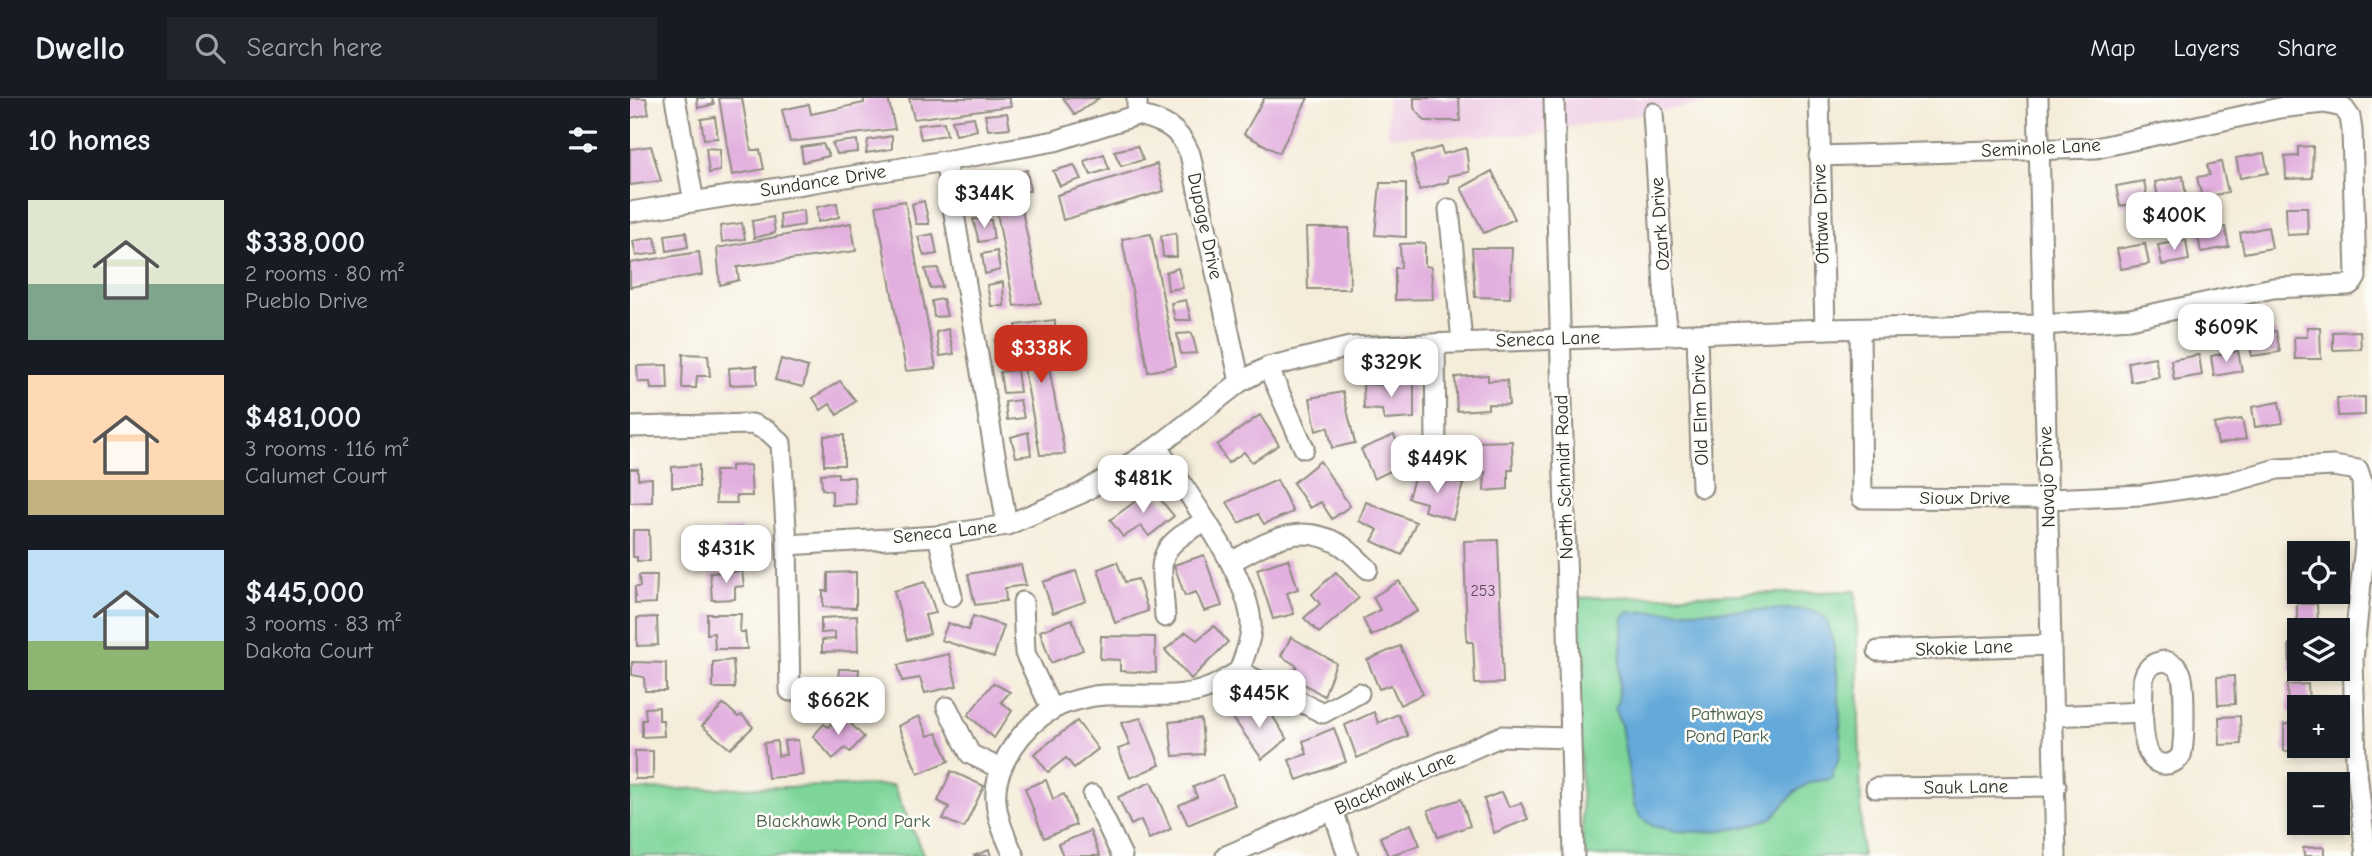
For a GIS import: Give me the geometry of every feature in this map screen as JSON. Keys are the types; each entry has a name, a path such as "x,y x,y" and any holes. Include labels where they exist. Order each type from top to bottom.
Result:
{"street":[{"path":"675,98 694,202"},
{"name":"North Schmidt Road","path":"1554,98 1574,856"},
{"name":"Ottawa Drive","path":"1819,98 1825,329"},
{"name":"Navajo Drive","path":"2038,98 2056,856"},
{"name":"Seminole Lane","path":"1819,156 2096,148 2296,105 2324,103 2343,107 2350,117 2352,130 2357,268 2353,282"},
{"name":"Sundance Drive","path":"630,212 1055,141 1137,107"},
{"name":"Dupage Drive","path":"1137,107 1172,128 1183,138 1190,154 1240,382"},
{"name":"Ozark Drive","path":"1653,113 1667,334"},
{"path":"945,161 1007,525"},
{"path":"1449,209 1462,341"},
{"name":"Seneca Lane","path":"787,545 938,536 1007,525 1082,493 1157,447 1240,382 1268,367 1350,347 1667,334 2042,325 2130,319 2273,289 2353,282"},
{"name":"Sioux Drive","path":"1860,329 1862,498 2048,499 2142,495 2231,482 2277,469 2333,466 2358,470 2362,482 2365,545 2353,659 2356,762 2366,856"},
{"name":"Old Elm Drive","path":"1697,334 1702,487"},
{"path":"1435,344 1436,449"},
{"path":"1268,367 1304,449"},
{"path":"630,427 752,424 768,431 781,443 787,545 790,691"},
{"path":"1014,856 1000,822 996,800 1001,769 1013,746 1052,710 1095,696 1188,693 1210,688 1239,671 1251,630 1250,612 1231,562 1157,447"},
{"path":"1165,617 1162,564 1164,555 1169,545 1182,534 1206,522"},
{"path":"1231,562 1269,541 1291,534 1312,533 1340,545 1368,569"},
{"path":"938,536 951,596"},
{"path":"1023,602 1026,653 1052,710"},
{"name":"Skokie Lane","path":"1878,651 2051,645"},
{"path":"2165,661 2177,667 2183,678 2184,748 2179,759 2162,764 2147,754 2143,712 2143,681 2147,669 2165,661"},
{"path":"1239,671 1323,713 1359,693"},
{"path":"947,707 970,754 1001,769"},
{"path":"2053,716 2143,712"},
{"name":"Blackhawk Lane","path":"1226,856 1502,736 1570,738"},
{"name":"Sauk Lane","path":"1876,788 2056,786"},
{"path":"1093,795 1122,856"},
{"path":"1333,810 1348,856"}],"shaded area":[{"path":"1387,98 1739,98 1524,135 1388,136"}],"green space":[{"name":"Pathways Pond Park","path":"1856,591 1862,856 1585,856 1576,598"},
{"name":"Blackhawk Pond Park","path":"893,785 924,856 630,856 630,790"}],"water":[{"path":"1808,610 1822,615 1832,638 1838,680 1840,753 1831,779 1811,782 1795,792 1772,818 1742,828 1706,832 1676,831 1653,826 1641,818 1634,805 1621,725 1614,709 1618,701 1623,616 1628,612"}],"building":[{"path":"630,98 646,98 649,114 630,118"},
{"path":"697,98 712,98 714,104 698,108"},
{"path":"719,98 742,98 751,150 760,150 764,169 732,175"},
{"path":"864,98 888,98 895,129 790,142 782,110 809,104 811,114 864,103"},
{"path":"909,98 1009,98 1011,106 914,119"},
{"path":"1063,98 1099,98 1075,115"},
{"path":"1264,98 1308,98 1279,153 1244,134"},
{"path":"1414,98 1459,98 1460,121 1425,121 1414,108"},
{"path":"1007,113 1010,128 988,130 985,115"},
{"path":"715,117 718,138 704,139 701,119"},
{"path":"974,117 977,130 956,135 952,120"},
{"path":"944,122 947,135 921,139 918,125"},
{"path":"892,136 892,149 866,153 868,140"},
{"path":"857,140 858,152 837,154 832,143"},
{"path":"823,144 829,156 803,162 801,147"},
{"path":"651,146 661,181 630,185 630,149"},
{"path":"1137,146 1143,160 1121,166 1114,151"},
{"path":"2313,146 2312,178 2286,179 2285,157 2298,156 2298,147"},
{"path":"1441,147 1443,154 1466,148 1469,172 1448,176 1448,182 1419,190 1412,155"},
{"path":"706,148 720,149 720,171 709,173"},
{"path":"2264,153 2268,173 2240,178 2236,158"},
{"path":"1104,154 1109,169 1091,175 1084,161"},
{"path":"2221,162 2228,192 2202,198 2197,177 2210,175 2207,165"},
{"path":"1157,164 1164,191 1063,220 1057,195"},
{"path":"1074,165 1081,179 1060,186 1053,171"},
{"path":"1027,170 1030,191 1018,191 1041,303 1014,306 991,179"},
{"path":"1492,171 1515,219 1484,233 1461,188"},
{"path":"2183,176 2186,197 2159,202 2155,182"},
{"path":"2144,181 2148,201 2120,206 2116,186"},
{"path":"1380,183 1406,183 1406,237 1375,235"},
{"path":"970,188 985,188 989,207 974,208"},
{"path":"905,201 936,368 906,371 876,206"},
{"path":"924,201 929,224 916,224 912,204"},
{"path":"837,203 839,217 818,222 817,207"},
{"path":"2286,207 2307,207 2308,234 2287,235"},
{"path":"803,210 804,225 781,229 780,214"},
{"path":"773,217 775,233 754,238 752,221"},
{"path":"973,219 991,220 994,239 979,242"},
{"path":"742,223 745,239 722,242 720,226"},
{"path":"851,223 856,251 737,267 739,280 720,285 717,248"},
{"path":"2225,227 2229,247 2201,252 2197,232"},
{"path":"2268,227 2272,248 2244,253 2240,233"},
{"path":"1306,228 1349,228 1350,289 1308,289"},
{"path":"686,232 688,247 667,251 665,235"},
{"path":"1176,233 1177,257 1163,257 1161,236"},
{"path":"933,234 937,254 924,256 918,237"},
{"path":"1151,234 1176,366 1148,372 1122,239"},
{"path":"655,237 658,253 636,256 633,241"},
{"path":"2186,240 2189,260 2162,265 2158,245"},
{"path":"1425,243 1425,266 1431,267 1433,299 1395,300 1395,268 1401,268 1400,244"},
{"path":"2145,244 2149,264 2121,269 2117,249"},
{"path":"1472,248 1512,248 1510,298 1475,297"},
{"path":"997,251 1000,270 985,274 982,254"},
{"path":"699,252 702,275 630,287 630,263"},
{"path":"938,268 942,287 930,288 925,269"},
{"path":"1178,268 1183,288 1168,290 1166,272"},
{"path":"1003,282 1004,306 991,306 987,285"},
{"path":"943,299 947,316 934,317 932,301"},
{"path":"1186,300 1191,320 1175,320 1171,303"},
{"path":"1055,320 1055,343 1044,340 1065,454 1040,455 1016,325"},
{"path":"2307,327 2320,327 2321,359 2295,359 2294,337 2307,337"},
{"path":"948,329 954,354 940,356 936,332"},
{"path":"2276,331 2280,352 2252,356 2248,336"},
{"path":"2360,331 2361,349 2333,350 2333,332"},
{"path":"1192,333 1197,353 1181,354 1177,334"},
{"path":"1010,337 1015,360 997,363 995,340"},
{"path":"2238,351 2242,371 2214,376 2211,356"},
{"path":"683,354 708,355 710,376 697,376 696,388 682,388"},
{"path":"2199,355 2202,375 2174,380 2171,360"},
{"path":"2155,357 2159,377 2131,382 2128,362"},
{"path":"781,359 808,367 803,387 775,380"},
{"path":"667,365 668,389 651,389 650,382 638,382 637,366"},
{"path":"757,366 757,384 730,385 729,368"},
{"path":"1017,370 1020,392 1003,393 1000,372"},
{"path":"1488,375 1488,381 1507,380 1509,405 1488,404 1488,409 1457,411 1455,377"},
{"path":"1414,379 1414,418 1384,420 1382,410 1364,409 1363,384 1381,385 1382,380"},
{"path":"840,381 856,401 837,415 830,404 821,410 813,398"},
{"path":"1343,392 1355,443 1332,448 1328,427 1316,431 1310,398"},
{"path":"2365,397 2365,415 2338,416 2337,398"},
{"path":"1020,400 1024,418 1007,420 1005,402"},
{"path":"2279,402 2283,423 2255,427 2252,407"},
{"path":"1260,415 1279,445 1252,462 1244,452 1228,463 1217,445"},
{"path":"2242,419 2246,439 2218,444 2214,424"},
{"path":"1028,432 1031,455 1016,457 1011,437"},
{"path":"844,435 844,465 824,465 824,436"},
{"path":"1394,435 1407,463 1374,479 1361,449"},
{"path":"1512,441 1513,470 1508,470 1508,489 1484,491 1485,472 1480,472 1477,442"},
{"path":"1320,461 1350,506 1332,519 1321,502 1310,508 1293,483"},
{"path":"699,465 699,487 672,487 672,467"},
{"path":"750,465 752,496 736,496 737,503 716,503 715,471 731,471 731,466"},
{"path":"630,469 638,469 638,479 652,478 652,502 630,503"},
{"path":"838,473 838,477 854,477 856,504 832,505 832,491 822,489 821,474"},
{"path":"1415,475 1430,481 1434,476 1463,484 1453,519 1424,511 1426,503 1408,498"},
{"path":"1277,480 1293,512 1264,524 1258,514 1239,523 1227,502"},
{"path":"1152,489 1174,516 1149,536 1141,526 1123,537 1110,520"},
{"path":"1366,502 1416,522 1402,555 1372,541 1378,530 1359,521"},
{"path":"742,528 742,557 721,557 721,530"},
{"path":"633,530 649,530 650,561 637,561 637,557 633,557"},
{"path":"1498,540 1503,683 1475,684 1473,642 1467,642 1464,541"},
{"path":"1204,555 1222,606 1204,611 1196,592 1185,596 1174,565"},
{"path":"1288,559 1298,589 1287,593 1294,614 1273,619 1257,569"},
{"path":"1117,562 1125,582 1138,579 1148,611 1115,623 1098,569"},
{"path":"1021,565 1026,585 1005,588 1006,601 975,605 968,574"},
{"path":"742,571 744,586 735,587 735,599 712,600 710,573"},
{"path":"1076,571 1086,601 1053,613 1043,582"},
{"path":"856,572 856,608 823,607 823,591 828,591 828,573"},
{"path":"1336,572 1359,598 1319,633 1304,618 1320,604 1312,594"},
{"path":"639,575 657,575 656,603 635,604 635,587 640,587"},
{"path":"1399,581 1418,611 1371,636 1363,619 1380,610 1373,597"},
{"path":"925,582 936,613 925,615 930,634 907,640 894,591"},
{"path":"2297,604 2317,604 2318,618 2297,618"},
{"path":"707,614 741,614 740,632 745,632 747,649 715,649 714,633 707,634"},
{"path":"857,616 858,651 822,652 822,640 835,639 835,632 821,633 821,618"},
{"path":"973,616 1004,626 994,657 941,640 948,623 968,630"},
{"path":"657,617 658,645 637,646 637,618"},
{"path":"1072,619 1083,650 1051,663 1040,631"},
{"path":"1214,626 1228,642 1191,679 1165,650 1186,632 1197,640"},
{"path":"1101,636 1155,637 1156,673 1120,671 1120,660 1100,659"},
{"path":"1291,637 1336,663 1324,696 1291,676 1297,666 1281,656"},
{"path":"1400,646 1423,694 1400,705 1391,685 1379,689 1367,660"},
{"path":"949,654 957,686 925,693 920,678 902,681 898,665"},
{"path":"733,660 735,688 713,688 713,662"},
{"path":"632,662 666,663 666,691 645,691 644,677 632,675"},
{"path":"839,669 859,669 857,695 837,694"},
{"path":"2234,676 2235,704 2218,705 2217,677"},
{"path":"993,683 1010,692 1001,702 1012,711 994,738 968,715"},
{"path":"2308,684 2308,695 2287,695 2287,685"},
{"path":"1247,702 1259,719 1270,712 1287,739 1262,759 1231,715"},
{"path":"724,704 738,717 742,715 753,727 730,749 702,726"},
{"path":"659,707 659,720 663,720 664,736 642,737 642,720 646,720 645,708"},
{"path":"1374,712 1378,723 1398,714 1408,736 1357,758 1345,725"},
{"path":"841,714 864,737 850,752 845,748 833,759 813,736 824,724 828,727"},
{"path":"919,716 928,736 937,733 949,761 918,774 898,726"},
{"path":"2240,716 2241,744 2220,745 2219,717"},
{"path":"1141,718 1160,765 1130,778 1118,749 1130,745 1121,723"},
{"path":"1201,719 1204,754 1173,756 1169,722"},
{"path":"1077,721 1098,749 1074,768 1066,758 1048,772 1034,754"},
{"path":"2284,724 2287,724 2287,751 2284,751"},
{"path":"1334,728 1346,762 1297,780 1289,760 1307,754 1303,741"},
{"path":"798,740 803,775 768,778 764,743 777,741 778,756 786,755 784,741"},
{"path":"635,751 653,751 653,779 635,779"},
{"path":"951,771 984,786 964,828 943,819 949,807 938,801"},
{"path":"1222,775 1235,805 1188,825 1179,805 1197,797 1193,787"},
{"path":"1046,780 1053,799 1064,794 1076,825 1044,838 1025,788"},
{"path":"1151,782 1171,829 1149,839 1141,820 1131,825 1118,797"},
{"path":"1502,792 1509,807 1521,803 1528,819 1494,833 1484,799"},
{"path":"1461,799 1470,826 1438,837 1428,810"},
{"path":"1411,824 1420,845 1388,856 1380,837"},
{"path":"1090,831 1100,856 1063,856 1058,844"},
{"path":"2324,847 2324,856 2304,856 2303,848"},
{"path":"989,850 991,856 973,856"}]}
